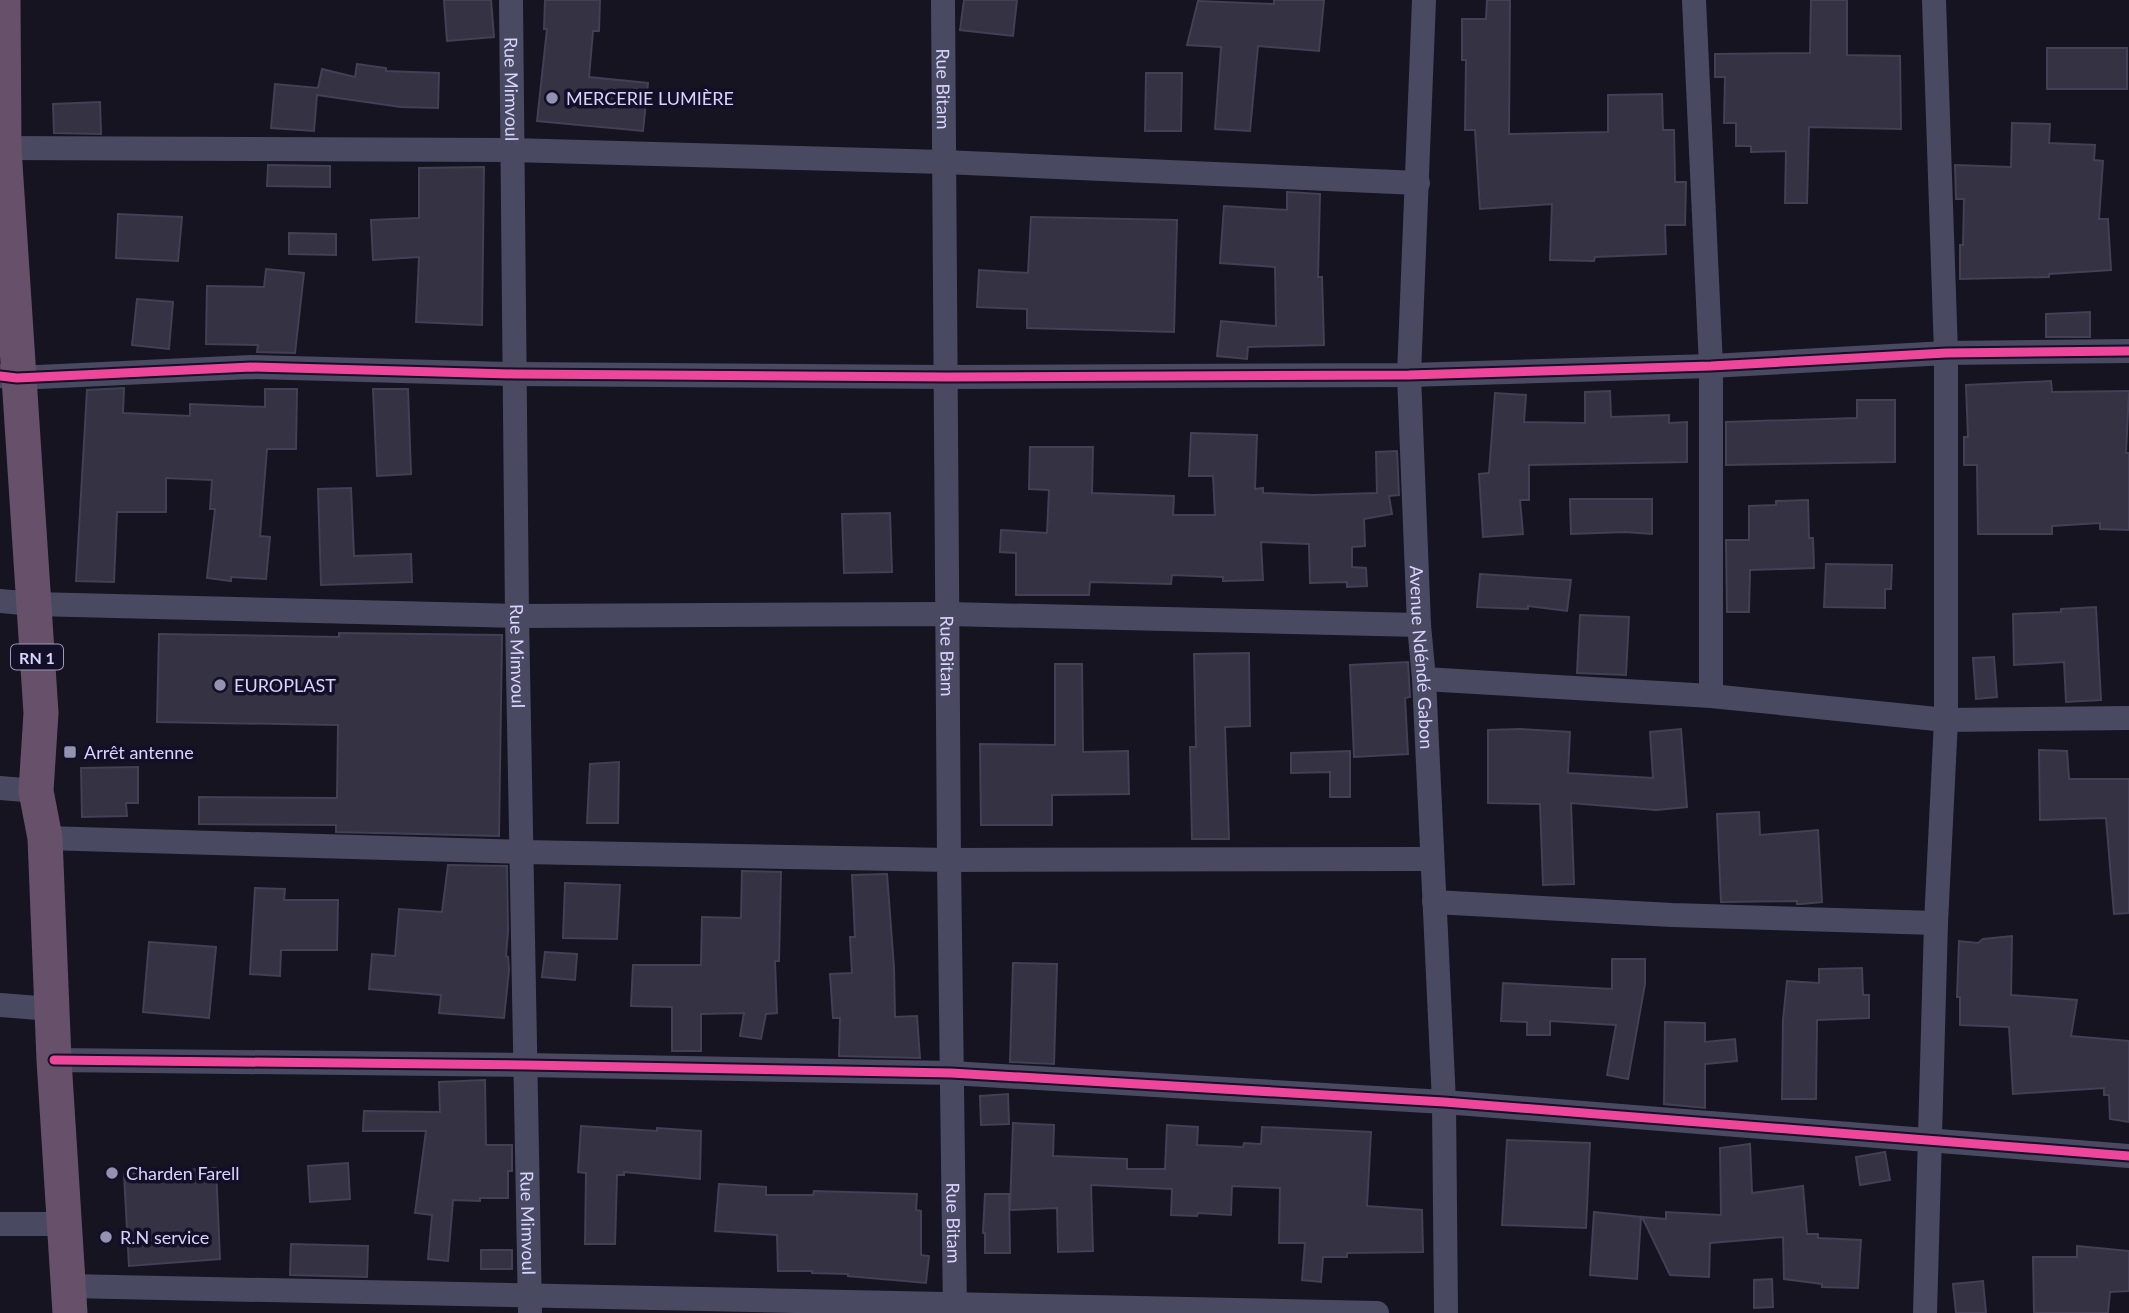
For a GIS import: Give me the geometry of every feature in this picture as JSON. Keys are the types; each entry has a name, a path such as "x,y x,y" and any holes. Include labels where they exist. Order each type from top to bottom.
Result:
{"highway":[{"name":"RN 1","path":"2,0 2,149 13,268 9,377 34,604 41,713 36,790 45,838 51,1009 69,1300"}],"street":[{"name":"Rue Mimvoul","path":"511,0 517,616 530,1304"},
{"name":"Rue Bitam","path":"943,0 955,1310"},
{"name":"Avenue Ndéndé Gabon","path":"1424,0 1409,375 1444,1102 1446,1313"},
{"path":"1694,0 1711,366 1711,696"},
{"path":"1925,1313 1936,923 1946,720 1946,353 1934,0"},
{"path":"2,149 511,150 944,162 1418,183"},
{"path":"9,377 251,366 514,374 947,377 1409,375 1711,366 1946,353 2129,351"},
{"path":"0,601 517,616 948,614 1419,625"},
{"path":"1424,679 1711,696 1946,720 2129,718"},
{"path":"0,788 36,790"},
{"path":"45,838 523,852 949,860 1432,859"},
{"path":"1434,902 1672,915 1936,923"},
{"path":"0,1005 51,1009"},
{"path":"54,1060 951,1073 1444,1102 2129,1156"},
{"path":"0,1224 64,1224"},
{"path":"69,1300 1377,1313"}],"building":[{"path":"444,0 491,0 494,37 447,41"},
{"path":"545,0 600,0 599,31 593,31 589,77 648,83 643,131 537,121 547,29 544,29"},
{"path":"964,0 1017,0 1013,36 960,30"},
{"path":"1274,0 1324,0 1319,51 1258,46 1250,131 1215,129 1221,47 1187,45 1198,1 1274,4"},
{"path":"1487,0 1510,0 1509,134 1608,132 1608,95 1662,94 1663,130 1674,130 1675,182 1686,182 1685,225 1665,225 1666,254 1595,257 1594,261 1550,260 1552,204 1480,209 1475,130 1465,130 1466,60 1462,60 1462,19 1486,19"},
{"path":"1811,0 1847,0 1847,55 1900,56 1901,129 1809,127 1807,203 1785,203 1786,151 1751,152 1751,146 1736,146 1736,123 1724,123 1725,77 1715,77 1715,54 1810,53"},
{"path":"2047,48 2127,48 2127,89 2047,89"},
{"path":"357,64 386,68 386,71 439,73 438,108 401,107 317,95 314,131 271,128 275,84 318,88 322,69 355,77"},
{"path":"1146,73 1182,73 1181,131 1145,131"},
{"path":"100,102 101,134 54,133 53,104"},
{"path":"2012,123 2050,124 2049,143 2095,145 2094,160 2103,161 2099,219 2108,219 2111,270 2049,274 2049,277 1960,279 1964,199 1956,199 1955,165 2011,167"},
{"path":"268,165 330,166 330,187 267,186"},
{"path":"484,167 482,325 416,322 419,257 373,260 371,220 419,218 419,168"},
{"path":"1287,192 1320,194 1318,277 1322,277 1324,345 1248,347 1247,359 1217,356 1221,321 1276,326 1275,267 1220,263 1224,206 1287,210"},
{"path":"118,214 182,217 178,261 116,258"},
{"path":"1031,217 1177,220 1174,332 1027,328 1027,309 977,307 979,270 1028,273"},
{"path":"289,233 336,234 336,255 289,254"},
{"path":"266,269 304,273 295,353 257,352 258,345 206,344 207,286 264,287"},
{"path":"137,299 173,302 169,349 132,345"},
{"path":"2090,312 2090,337 2046,337 2046,314"},
{"path":"2051,381 2052,392 2129,391 2126,453 2129,453 2129,530 2100,529 2100,523 2052,526 2052,534 1978,534 1977,465 1964,465 1964,437 1968,437 1966,385"},
{"path":"124,388 123,413 190,416 190,404 265,407 265,389 297,389 296,449 267,449 260,536 270,537 266,579 231,577 231,581 207,578 215,509 210,509 212,480 166,478 166,512 117,512 114,582 76,581 87,390"},
{"path":"373,389 408,389 411,474 377,476"},
{"path":"1610,391 1611,417 1669,415 1669,423 1687,422 1687,462 1529,465 1529,500 1520,500 1523,534 1483,537 1479,474 1489,473 1495,393 1526,395 1524,422 1585,423 1585,392"},
{"path":"1857,400 1895,400 1895,462 1726,465 1726,422 1857,418"},
{"path":"1191,433 1257,435 1255,489 1263,488 1263,493 1377,493 1376,452 1397,451 1399,495 1389,496 1392,514 1364,519 1365,546 1352,547 1352,567 1366,568 1367,586 1347,587 1347,582 1310,583 1309,544 1261,542 1263,580 1223,581 1223,577 1172,575 1171,584 1090,582 1089,595 1016,595 1016,553 1000,552 1001,530 1047,533 1049,490 1029,489 1030,447 1093,447 1092,493 1174,496 1173,515 1215,515 1213,476 1189,476"},
{"path":"351,488 354,556 411,554 412,582 321,585 318,489"},
{"path":"1570,499 1652,499 1652,534 1571,534"},
{"path":"1808,500 1809,538 1813,538 1814,568 1750,570 1749,612 1727,612 1726,540 1749,540 1749,506 1776,505 1776,501"},
{"path":"890,513 892,572 844,573 842,514"},
{"path":"1826,564 1892,565 1891,589 1885,589 1885,608 1824,607"},
{"path":"1480,574 1571,580 1567,611 1528,606 1528,609 1477,607"},
{"path":"2096,607 2101,700 2066,702 2064,662 2014,665 2013,614"},
{"path":"1580,615 1629,617 1626,675 1577,673"},
{"path":"339,633 502,635 499,836 336,832 336,825 199,824 199,797 337,798 338,725 157,722 159,634 339,637"},
{"path":"1249,653 1250,726 1225,727 1229,839 1192,839 1190,747 1196,747 1194,654"},
{"path":"1994,657 1997,697 1976,699 1973,658"},
{"path":"1408,662 1410,697 1405,698 1408,754 1354,757 1350,665"},
{"path":"1055,664 1082,664 1083,752 1128,751 1129,794 1052,795 1052,825 981,825 980,744 1055,745"},
{"path":"1681,729 1687,807 1656,810 1571,803 1574,884 1543,885 1540,804 1488,803 1488,730 1570,732 1568,773 1653,778 1650,732"},
{"path":"2039,750 2067,751 2069,779 2129,779 2129,913 2114,914 2106,818 2040,820"},
{"path":"1350,751 1350,797 1330,797 1330,772 1291,773 1291,753"},
{"path":"619,762 618,823 587,823 590,764"},
{"path":"138,767 138,803 126,803 127,816 82,817 81,768"},
{"path":"1759,812 1760,835 1818,830 1822,902 1721,902 1717,814"},
{"path":"448,865 507,866 506,956 509,970 504,1018 439,1013 441,995 369,989 372,954 395,956 399,909 442,912"},
{"path":"742,871 781,872 779,961 775,961 777,1013 766,1014 761,1039 740,1036 744,1013 701,1014 701,1051 672,1051 672,1007 631,1006 633,965 701,965 702,917 741,918"},
{"path":"887,874 895,1017 917,1016 920,1058 839,1056 840,1018 833,1018 830,974 852,973 850,937 855,937 852,875"},
{"path":"565,883 620,885 617,939 563,938"},
{"path":"255,888 285,889 284,900 338,900 337,950 281,950 280,976 250,974"},
{"path":"2012,936 2011,995 2077,1000 2071,1036 2129,1041 2129,1122 2110,1119 2109,1095 2104,1095 2104,1088 2013,1094 2009,1027 1960,1025 1960,997 1957,997 1959,941 1978,943 1983,939"},
{"path":"149,942 216,947 209,1018 143,1012"},
{"path":"545,952 577,954 575,980 542,977"},
{"path":"1612,959 1645,959 1645,984 1628,1079 1607,1075 1616,1025 1550,1021 1550,1035 1527,1035 1527,1022 1501,1021 1503,983 1612,989"},
{"path":"1013,963 1057,964 1054,1064 1010,1062"},
{"path":"1862,968 1863,995 1869,995 1869,1018 1817,1020 1816,1099 1782,1099 1783,1020 1787,981 1819,983 1819,969"},
{"path":"1665,1022 1705,1023 1705,1042 1735,1039 1737,1061 1705,1064 1705,1108 1664,1104"},
{"path":"485,1080 486,1145 512,1145 508,1198 453,1200 448,1261 428,1259 432,1215 415,1213 426,1131 363,1131 364,1111 440,1112 439,1082"},
{"path":"1008,1094 1009,1124 981,1125 980,1096"},
{"path":"1013,1123 1054,1125 1053,1156 1127,1159 1127,1169 1165,1169 1167,1125 1198,1127 1197,1145 1243,1147 1244,1143 1261,1144 1262,1127 1371,1132 1367,1206 1422,1210 1423,1252 1347,1253 1347,1257 1323,1257 1321,1282 1302,1280 1305,1243 1279,1243 1280,1188 1232,1186 1231,1215 1198,1213 1197,1216 1171,1215 1172,1189 1091,1185 1093,1251 1058,1252 1057,1208 1010,1210"},
{"path":"581,1126 701,1131 700,1179 624,1172 624,1175 617,1175 615,1244 585,1244 586,1173 578,1172"},
{"path":"1507,1140 1590,1143 1586,1228 1502,1225"},
{"path":"1750,1144 1752,1193 1803,1186 1807,1234 1818,1234 1818,1238 1861,1240 1858,1288 1822,1287 1822,1284 1784,1279 1783,1237 1710,1243 1709,1277 1670,1275 1642,1217 1666,1219 1666,1212 1721,1215 1720,1148"},
{"path":"1885,1152 1890,1180 1860,1185 1856,1157"},
{"path":"348,1163 350,1199 310,1202 308,1166"},
{"path":"216,1168 220,1259 129,1266 124,1174"},
{"path":"719,1184 766,1187 766,1195 813,1195 814,1191 917,1194 916,1210 921,1211 921,1255 929,1256 926,1283 812,1271 778,1271 777,1235 715,1231"},
{"path":"985,1194 1009,1194 1010,1253 985,1253"},
{"path":"1594,1212 1641,1217 1637,1279 1590,1275"},
{"path":"291,1244 368,1246 367,1277 290,1275"},
{"path":"2077,1246 2129,1251 2129,1291 2110,1292 2108,1313 2034,1313 2033,1257 2077,1257"},
{"path":"481,1250 512,1250 512,1269 481,1269"},
{"path":"1772,1279 1773,1307 1754,1308 1754,1280"},
{"path":"1983,1281 1986,1313 1956,1313 1953,1284"}],"cycle path":[{"path":"0,376 17,378 251,367 514,374 947,377 1409,375 1711,366 1946,353 2129,351"},
{"path":"54,1060 951,1073 1444,1102 2129,1156"}],"place":[{"name":"MERCERIE LUMIÈRE","path":"552,98"},
{"name":"EUROPLAST","path":"220,685"},
{"name":"Arrêt antenne","path":"70,752"},
{"name":"Charden Farell","path":"112,1173"},
{"name":"R.N service","path":"106,1237"}]}
